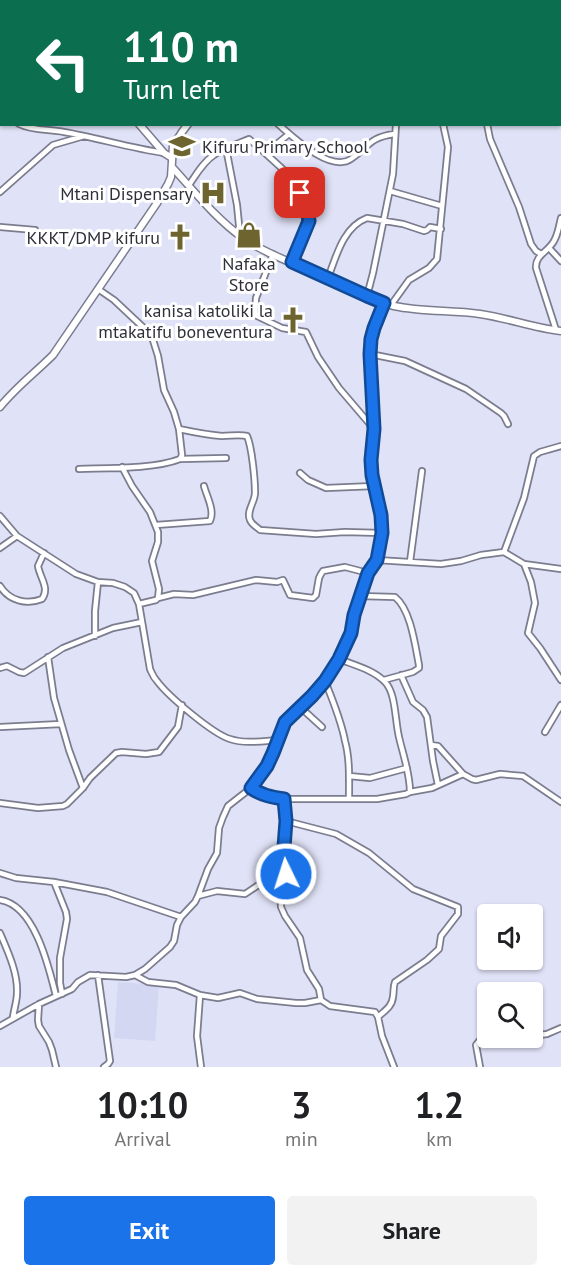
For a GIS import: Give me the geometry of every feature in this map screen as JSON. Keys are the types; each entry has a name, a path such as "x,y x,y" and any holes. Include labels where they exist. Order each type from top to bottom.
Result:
{"street":[{"path":"25,126 84,136 138,150 164,153"},
{"path":"141,126 164,153 172,158"},
{"path":"0,407 13,391 53,355 157,203 168,184 173,146 187,126"},
{"path":"280,126 324,159 341,162 350,160 375,138 394,134"},
{"path":"367,296 393,174 396,126"},
{"path":"0,1026 13,1017 72,989 84,977 135,975 171,947 177,925 198,896 217,852 219,828 228,806 251,788 267,766 285,722 325,681 339,659 351,633 368,573 377,560 382,533 371,460 374,429 371,339 374,328 388,304 409,280 433,265 437,259 448,147 443,126"},
{"path":"487,126 490,139 519,207 531,244 541,254"},
{"path":"264,152 270,151 289,134"},
{"path":"0,192 53,145 84,136"},
{"path":"189,185 213,156 249,139 288,174 309,215 306,229 292,262"},
{"path":"226,148 237,205 240,236"},
{"path":"172,167 240,236 273,254 367,296 388,304 410,308 481,314 559,330 536,268 536,261 549,248 558,232 561,218"},
{"path":"390,191 442,206"},
{"path":"328,278 348,233 357,223 367,218 403,224 424,231 430,227 441,229"},
{"path":"0,226 35,230"},
{"path":"549,248 561,261"},
{"path":"273,254 256,298 257,316 282,328 306,332 318,357 339,388 374,429"},
{"path":"98,290 114,300 150,334 158,356 164,390 179,429 182,455 180,459"},
{"path":"370,354 405,361 466,388 501,412 508,424"},
{"path":"179,429 212,435 247,436 255,493 249,519 260,530 316,534 382,533"},
{"path":"504,552 524,498 534,456 561,446"},
{"path":"79,469 153,465 180,459 226,458"},
{"path":"122,467 156,525 159,538 152,561 159,589 158,598"},
{"path":"410,562 422,471"},
{"path":"300,473 308,480 326,488 374,486"},
{"path":"156,525 210,521 211,510 204,486"},
{"path":"0,516 17,536 76,574 98,582 113,583 134,593 139,604 150,669 154,678 182,705 221,735 230,739 278,741"},
{"path":"0,548 17,536"},
{"path":"377,560 441,564 504,552 524,564 561,569"},
{"path":"0,586 14,600 31,602 42,599 45,596 46,587 38,566 44,553"},
{"path":"524,564 531,582 535,603 528,633 561,680"},
{"path":"139,604 174,594 193,595 256,580 277,582 284,580 290,595 313,598 323,571 345,567 368,573"},
{"path":"95,636 98,582"},
{"path":"360,596 395,597 408,618 419,665 417,670 384,680"},
{"path":"0,668 7,666 24,673 63,648 113,628 142,622"},
{"path":"48,657 54,698 83,788"},
{"path":"339,659 384,680 388,686 407,768 410,792"},
{"path":"400,675 413,702 423,710 427,717 438,785"},
{"path":"325,681 346,742 349,798"},
{"path":"0,803 38,808 67,804 116,753 159,752 178,727 182,705"},
{"path":"544,732 561,705"},
{"path":"300,707 322,727"},
{"path":"0,726 61,724"},
{"path":"431,745 438,746 463,774 476,780 494,775 523,776 561,802"},
{"path":"349,776 370,778 407,768"},
{"path":"251,788 258,793 284,799 377,799 432,788 463,774"},
{"path":"284,799 286,821 284,847 287,868 280,888 281,906 300,938 307,970 319,989 321,1000"},
{"path":"286,821 336,834 369,852 413,889 458,907 458,914 441,936 439,949 428,960 394,982 392,1003 378,1017"},
{"path":"0,873 16,878 54,882 107,892 181,917"},
{"path":"198,896 217,891 245,894 269,880 283,882"},
{"path":"54,882 67,919 60,958 62,994"},
{"path":"0,900 14,905 28,920 44,955 56,996"},
{"path":"0,933 17,982 13,1017"},
{"path":"98,975 110,1061 104,1067"},
{"path":"135,975 148,982 176,985 200,995 218,998 240,993 257,999 296,1003 321,1000 330,1005 375,1012 394,1067"},
{"path":"200,995 197,1035 201,1067"},
{"path":"39,1004 39,1026 52,1050 56,1067"},
{"path":"543,1035 561,1028"},
{"path":"477,1042 480,1067"}],"shaded area":[{"path":"118,982 159,985 155,1041 114,1038"}],"place":[{"name":"Kifuru Primary School","path":"182,146"},
{"name":"Mtani Dispensary","path":"213,193"},
{"name":"Nafaka Store","path":"249,235"},
{"name":"KKKT/DMP kifuru","path":"180,237"},
{"name":"kanisa katoliki la mtakatifu boneventura","path":"293,320"}],"route":[{"path":"286,874 284,799 258,793 251,788 267,766 285,722 325,681 339,659 351,633 354,615 368,573 377,560 382,533 381,515 372,475 374,429 370,354 374,328 384,303 292,262 309,221 309,215 300,193"}]}
